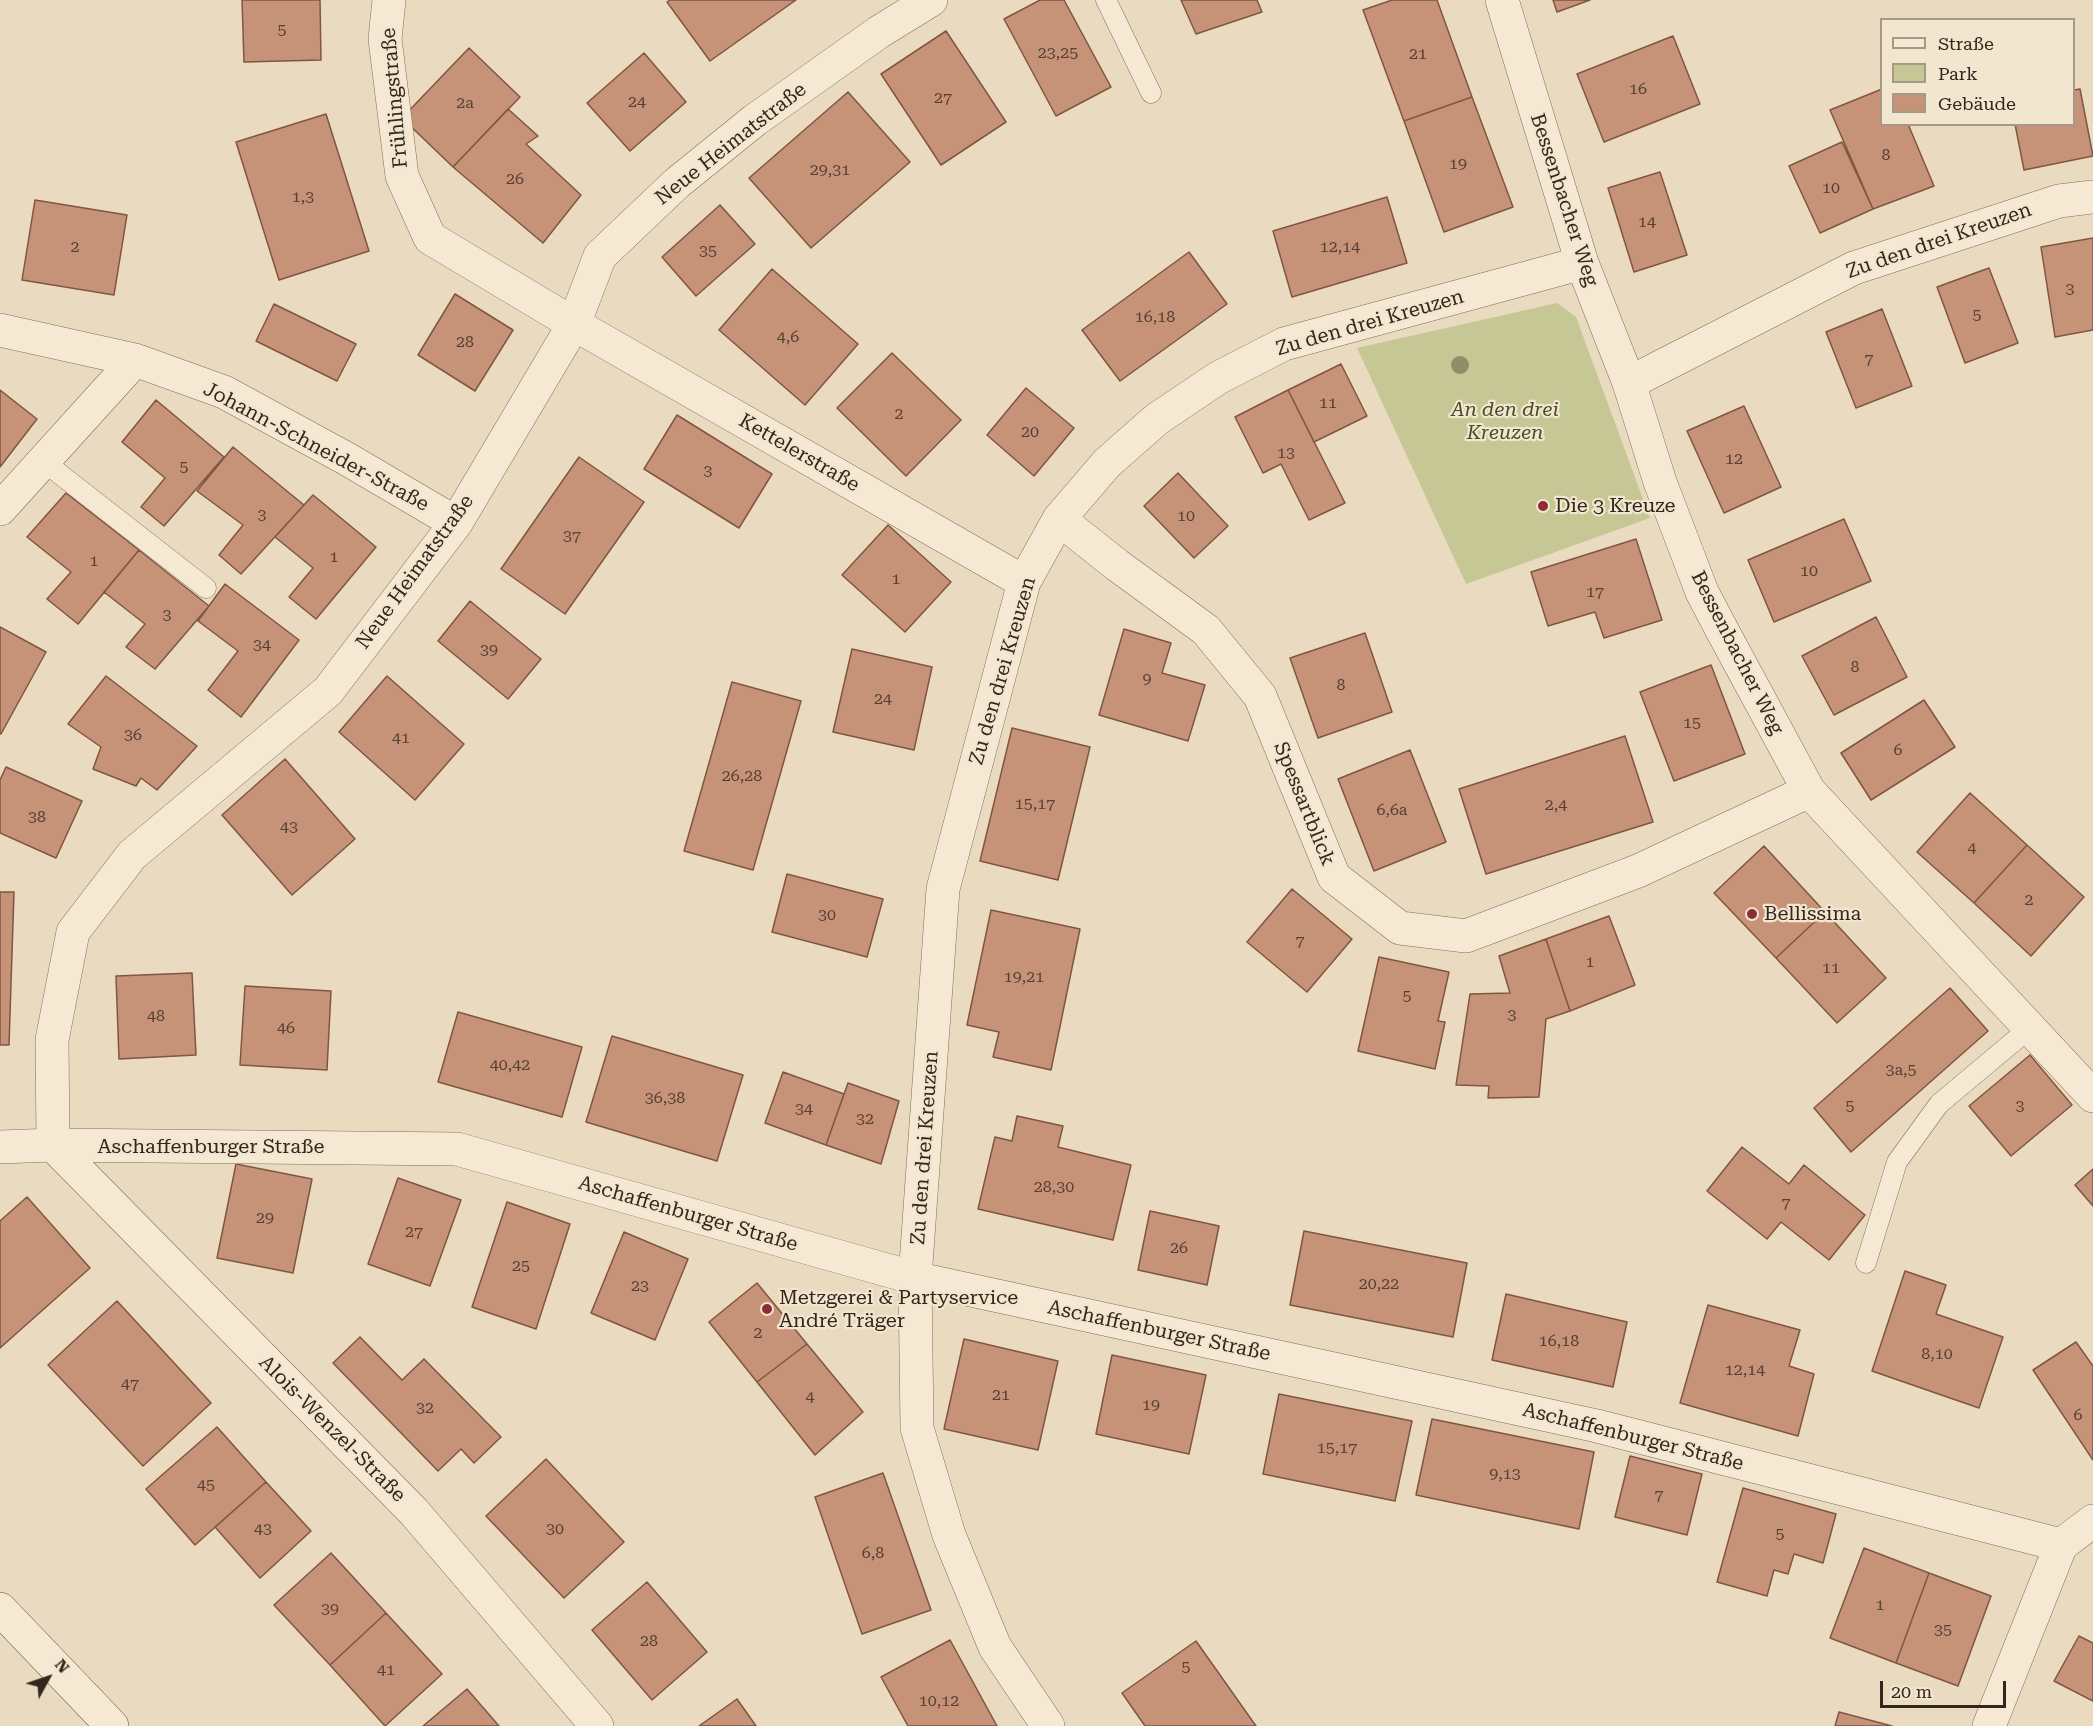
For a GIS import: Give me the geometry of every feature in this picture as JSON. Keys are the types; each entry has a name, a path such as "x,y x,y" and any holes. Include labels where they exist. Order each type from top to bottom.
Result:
{"street":[{"name":"Frühlingstraße","path":"389,0 385,39 402,176 430,238 574,324"},
{"name":"Neue Heimatstraße","path":"53,1145 52,1040 73,932 132,855 328,691 456,523 574,324 600,256 676,183 765,113 879,32 931,0"},
{"name":"Bessenbacher Weg","path":"1502,0 1582,263 1629,383 1660,482 1702,592 1809,791 2093,1096"},
{"name":"Zu den drei Kreuzen","path":"1629,383 1854,268 2059,201 2093,197"},
{"name":"Zu den drei Kreuzen","path":"1048,1726 995,1647 949,1535 917,1428 915,1278 943,890 1024,582 1059,519 1107,463 1157,419 1218,378 1284,344 1582,263"},
{"name":"Kettelerstraße","path":"574,324 1024,582"},
{"name":"Johann-Schneider-Straße","path":"0,330 135,360 224,392 347,459 456,523"},
{"path":"0,509 135,360"},
{"name":"Spessartblick","path":"1059,519 1206,630 1260,696 1334,877 1400,928 1466,936 1638,871 1809,791"},
{"name":"Aschaffenburger Straße","path":"0,1147 53,1145 457,1149 915,1278 1597,1426 2061,1545"},
{"name":"Alois-Wenzel-Straße","path":"53,1145 414,1512 597,1726"},
{"path":"1989,1726 2061,1545 2093,1521"},
{"path":"0,1609 112,1726"}],"lane":[{"path":"1106,0 1150,93"},
{"path":"43,461 206,588"},
{"path":"1866,1263 1897,1162 1939,1104 2031,1027"}],"green space":[{"name":"An den drei Kreuzen","path":"1557,303 1576,317 1650,518 1466,584 1357,348"}],"building":[{"path":"242,0 320,0 321,60 244,62"},
{"path":"670,0 796,0 710,61 667,2"},
{"path":"1040,0 1064,0 1111,87 1056,116 1004,19"},
{"path":"1181,0 1257,0 1262,12 1196,34"},
{"path":"1392,0 1437,0 1472,97 1404,121 1363,10"},
{"path":"1553,0 1590,0 1557,12"},
{"path":"946,31 1006,122 941,165 881,74"},
{"path":"1673,36 1700,104 1604,142 1577,74"},
{"path":"469,48 520,97 453,167 402,118"},
{"path":"644,53 686,102 630,151 587,103"},
{"path":"2080,89 2093,156 2024,170 2015,126 2075,126 2075,90"},
{"path":"1880,90 1880,126 1909,126 1934,186 1873,209 1830,110"},
{"path":"848,92 910,162 811,248 749,178"},
{"path":"1472,97 1513,207 1444,232 1404,121"},
{"path":"508,109 538,136 526,144 581,195 543,243 453,167"},
{"path":"326,114 369,251 279,280 236,142"},
{"path":"1842,142 1873,209 1820,233 1789,166"},
{"path":"1660,172 1687,255 1634,272 1608,188"},
{"path":"1387,197 1407,263 1292,297 1273,231"},
{"path":"35,200 127,215 114,295 22,280"},
{"path":"720,205 755,244 696,296 662,257"},
{"path":"2093,238 2093,330 2055,337 2041,247"},
{"path":"1189,252 1227,304 1120,381 1082,330"},
{"path":"1989,268 2018,343 1965,363 1937,287"},
{"path":"772,269 858,344 805,405 719,330"},
{"path":"455,294 513,330 475,391 418,355"},
{"path":"274,304 356,344 337,381 256,341"},
{"path":"1882,309 1912,386 1856,408 1826,332"},
{"path":"892,353 961,420 906,476 837,408"},
{"path":"1341,364 1367,416 1314,442 1288,390"},
{"path":"1026,388 1074,428 1034,476 987,435"},
{"path":"0,390 37,419 0,467"},
{"path":"1288,390 1345,503 1309,520 1281,464 1263,473 1235,417"},
{"path":"156,400 224,457 164,526 141,507 165,478 122,442"},
{"path":"1744,406 1781,487 1724,513 1687,431"},
{"path":"677,415 772,474 739,528 644,469"},
{"path":"233,447 304,505 241,574 219,555 243,525 197,491"},
{"path":"579,457 644,502 565,614 501,569"},
{"path":"1178,473 1228,526 1194,558 1144,506"},
{"path":"66,493 139,550 78,624 47,599 71,572 27,537"},
{"path":"313,495 376,547 316,619 289,597 313,568 275,537"},
{"path":"1844,519 1871,581 1774,622 1748,560"},
{"path":"888,525 951,582 905,632 842,575"},
{"path":"1636,539 1662,620 1604,638 1595,612 1548,626 1531,572"},
{"path":"139,550 209,606 155,669 126,647 145,624 104,592"},
{"path":"225,584 299,640 241,717 208,690 238,651 198,621"},
{"path":"470,601 541,659 508,699 438,641"},
{"path":"1876,617 1907,677 1834,715 1802,656"},
{"path":"0,627 46,652 1,734 0,734"},
{"path":"1124,629 1171,643 1162,673 1205,685 1188,741 1099,715"},
{"path":"1365,633 1392,712 1318,738 1290,658"},
{"path":"852,649 932,667 914,750 833,732"},
{"path":"1711,665 1745,754 1674,781 1640,692"},
{"path":"106,676 197,746 157,790 141,778 136,786 93,769 101,747 68,724"},
{"path":"387,676 464,744 415,800 339,732"},
{"path":"732,682 801,701 753,870 684,851"},
{"path":"1924,700 1955,747 1871,800 1841,753"},
{"path":"1012,728 1090,747 1058,880 980,861"},
{"path":"1625,736 1653,822 1486,874 1459,789"},
{"path":"1410,750 1446,842 1374,871 1338,779"},
{"path":"285,759 355,839 292,895 222,815"},
{"path":"6,767 82,801 56,858 0,833 0,780"},
{"path":"1970,793 2027,845 1974,903 1917,852"},
{"path":"2027,845 2084,897 2031,956 1974,903"},
{"path":"1764,846 1825,912 1776,958 1714,893"},
{"path":"787,874 883,899 867,957 772,932"},
{"path":"1292,889 1352,939 1307,992 1247,942"},
{"path":"0,892 14,892 9,1045 0,1045"},
{"path":"991,910 1080,929 1051,1070 993,1057 999,1032 967,1025"},
{"path":"1825,912 1886,978 1837,1023 1776,958"},
{"path":"1609,916 1635,985 1570,1011 1546,939"},
{"path":"1546,939 1570,1011 1546,1019 1539,1097 1488,1098 1489,1086 1456,1085 1470,994 1510,993 1499,956"},
{"path":"1379,957 1449,972 1438,1021 1445,1022 1435,1069 1358,1051"},
{"path":"192,973 196,1055 119,1059 116,976"},
{"path":"245,986 331,991 327,1070 240,1065"},
{"path":"1950,988 1988,1031 1851,1152 1814,1108"},
{"path":"458,1012 582,1047 562,1117 438,1082"},
{"path":"612,1036 743,1075 717,1161 586,1122"},
{"path":"2030,1055 2072,1105 2011,1156 1969,1106"},
{"path":"783,1072 844,1094 826,1145 765,1123"},
{"path":"848,1083 899,1101 881,1164 826,1145"},
{"path":"1017,1116 1063,1126 1058,1147 1131,1165 1113,1240 978,1209 995,1137 1012,1141"},
{"path":"1742,1147 1789,1184 1804,1165 1865,1215 1829,1260 1781,1222 1767,1239 1707,1191"},
{"path":"236,1164 312,1179 293,1273 217,1258"},
{"path":"2093,1169 2093,1206 2075,1185"},
{"path":"398,1178 461,1200 430,1286 368,1264"},
{"path":"27,1197 90,1268 0,1348 0,1221"},
{"path":"507,1202 570,1224 536,1329 472,1307"},
{"path":"1150,1211 1219,1226 1207,1285 1138,1270"},
{"path":"1304,1231 1467,1263 1453,1337 1290,1305"},
{"path":"624,1232 688,1259 655,1340 591,1313"},
{"path":"1905,1271 1946,1285 1936,1314 2003,1337 1979,1408 1872,1371"},
{"path":"757,1283 807,1344 757,1382 709,1322"},
{"path":"1506,1294 1627,1322 1613,1387 1492,1360"},
{"path":"117,1301 211,1403 143,1466 48,1365"},
{"path":"1708,1305 1800,1330 1789,1366 1814,1374 1798,1436 1680,1403"},
{"path":"360,1337 402,1380 424,1359 501,1437 474,1463 461,1449 438,1471 333,1363"},
{"path":"964,1339 1058,1361 1038,1450 944,1429"},
{"path":"2076,1342 2093,1366 2093,1460 2033,1370"},
{"path":"807,1344 863,1412 815,1455 757,1382"},
{"path":"1112,1355 1206,1375 1189,1454 1096,1434"},
{"path":"1279,1394 1412,1421 1395,1501 1263,1474"},
{"path":"1432,1419 1594,1452 1579,1529 1416,1495"},
{"path":"217,1427 266,1482 195,1545 146,1489"},
{"path":"1630,1456 1702,1474 1687,1535 1615,1517"},
{"path":"546,1459 624,1542 564,1598 486,1516"},
{"path":"883,1473 931,1610 862,1634 815,1497"},
{"path":"266,1482 311,1531 260,1578 215,1527"},
{"path":"1743,1488 1836,1514 1823,1563 1794,1554 1788,1574 1774,1570 1767,1596 1717,1582"},
{"path":"1864,1548 1929,1573 1896,1663 1830,1638"},
{"path":"331,1553 386,1613 330,1665 274,1605"},
{"path":"1929,1573 1991,1596 1958,1686 1896,1663"},
{"path":"647,1582 707,1652 652,1700 592,1630"},
{"path":"386,1613 442,1674 385,1726 330,1665"},
{"path":"2079,1636 2093,1643 2093,1701 2054,1681"},
{"path":"950,1640 997,1726 908,1726 881,1677"},
{"path":"1196,1641 1256,1726 1145,1726 1122,1693"},
{"path":"467,1689 499,1726 423,1726"},
{"path":"737,1699 756,1726 699,1726"},
{"path":"1839,1712 1892,1726 1835,1726"}],"place":[{"name":"Die 3 Kreuze","path":"1543,506"},
{"name":"Bellissima","path":"1752,914"},
{"name":"Metzgerei & Partyservice André Träger","path":"767,1309"}]}
